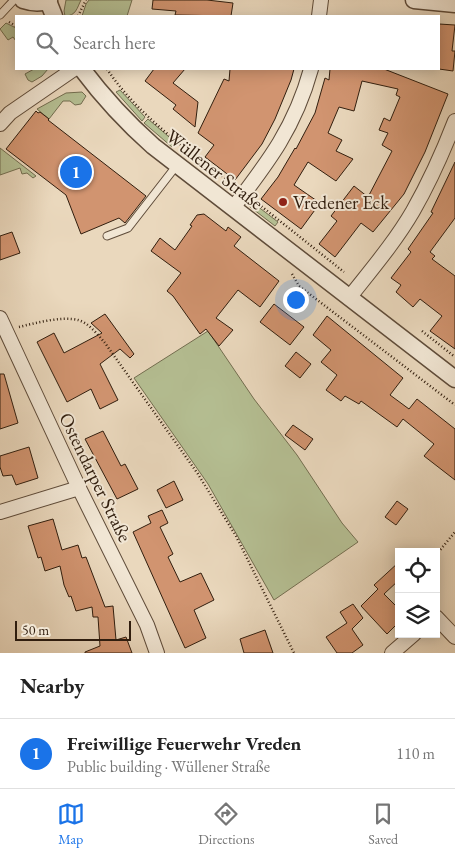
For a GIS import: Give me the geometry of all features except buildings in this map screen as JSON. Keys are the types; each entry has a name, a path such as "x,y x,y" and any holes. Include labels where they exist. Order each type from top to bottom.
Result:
{"street":[{"path":"23,0 32,3 48,0 54,15"},
{"path":"319,15 321,0"},
{"path":"414,0 455,4"},
{"path":"0,124 10,113 73,70"},
{"name":"Wüllener Straße","path":"83,70 102,96 126,122 177,165 455,379"},
{"path":"233,208 270,159 283,138 295,114 311,70"},
{"path":"349,298 391,245 412,212 445,146 455,121"},
{"name":"Ostendarper Straße","path":"3,324 79,488 139,609 157,653"},
{"path":"0,512 79,488"},
{"path":"440,621 455,637"},
{"path":"392,653 409,638"}],"lane":[{"path":"0,16 14,0"},
{"path":"107,236 128,228 177,165"}],"path":[{"path":"78,15 86,0"},
{"path":"108,70 146,116 160,128 360,284"},
{"path":"289,268 299,286 455,405"},
{"path":"3,324 65,319 79,320 93,330 105,343 198,474 236,536 294,653"},
{"path":"418,328 455,357"},
{"path":"440,550 455,532"}],"green space":[{"path":"66,0 81,0 72,15 65,15"},
{"path":"89,0 132,0 127,15 82,15"},
{"path":"6,23 15,28 15,40 13,37 8,40 0,29"},
{"path":"32,70 47,70 42,76 32,82 28,80 25,74"},
{"path":"120,90 145,117 142,121 116,92"},
{"path":"82,92 86,96 81,104 75,105 70,101 63,101 49,119 37,109 66,93"},
{"path":"148,119 175,142 172,147 144,123"},
{"path":"0,148 36,176 33,178 27,173 22,174 20,168 0,175"},
{"path":"248,199 278,222 275,226 249,206"},
{"path":"208,331 254,399 297,455 342,523 358,542 274,600 208,484 134,378"}],"place":[{"name":"Freiwillige Feuerwehr Vreden","path":"76,172"},
{"name":"Vredener Eck","path":"283,202"}]}
